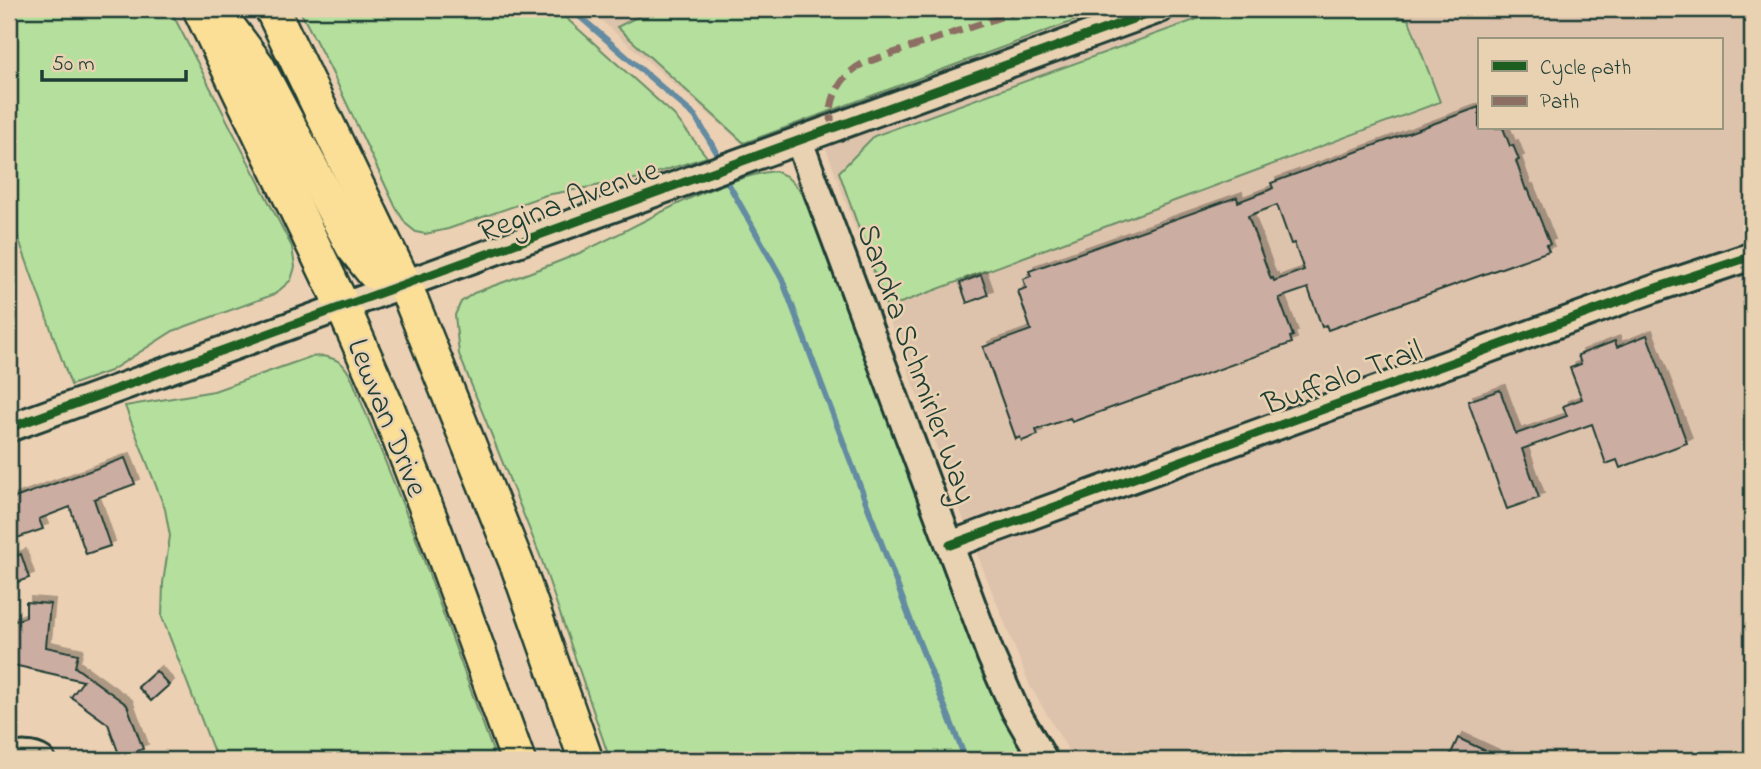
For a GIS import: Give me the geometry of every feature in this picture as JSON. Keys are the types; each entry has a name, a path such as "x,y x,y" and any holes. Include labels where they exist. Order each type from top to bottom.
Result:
{"main road":[{"name":"Lewvan Drive","path":"200,9 343,307 387,407 518,760"},
{"path":"214,9 257,65 353,247 373,272 405,285"},
{"name":"Lewvan Drive","path":"272,9 405,285 549,649 586,760"}],"street":[{"name":"Regina Avenue","path":"9,428 1152,11"},
{"name":"Sandra Schmirler Way","path":"799,141 991,656 1016,710 1044,760"},
{"name":"Buffalo Trail","path":"950,545 1752,256"},
{"path":"9,758 15,755 37,757 41,760"}],"shaded area":[{"path":"588,9 1752,9 1752,760 1074,760 1030,686 967,529 815,119 743,144"}],"green space":[{"path":"9,9 170,9 292,247 295,267 291,280 275,294 173,331 110,371 71,385 9,212"},
{"path":"299,9 556,9 674,115 707,157 640,178 546,195 448,229 425,234 416,232 406,224 396,208"},
{"path":"653,9 1106,9 744,143 617,27"},
{"path":"1225,9 1380,9 1409,20 1440,102 887,308 839,172 874,136"},
{"path":"775,171 786,176 802,192 988,686 1032,760 610,760 541,558 459,354 455,315 461,302 474,293 584,251 727,183"},
{"path":"322,356 340,363 352,379 414,533 496,760 217,760 162,617 163,583 170,536 165,509 125,406 214,391 310,357"}],"building":[{"path":"1478,107 1478,130 1504,130 1510,146 1513,145 1526,190 1528,189 1550,244 1546,245 1549,251 1328,330 1326,325 1322,327 1308,288 1279,298 1293,336 1290,337 1292,343 1072,422 1070,418 1036,430 1038,435 1022,441 1020,437 1016,439 983,347 1031,330 1018,291 1026,288 1023,279 1031,276 1029,271 1237,197 1238,202 1273,188 1271,183","holes":["1277,205 1291,244 1294,243 1304,270 1274,281 1248,216"]},
{"path":"981,275 988,295 967,303 960,283"},
{"path":"1647,335 1687,443 1620,468 1617,460 1606,464 1592,424 1522,449 1539,498 1507,509 1468,401 1500,390 1516,434 1567,416 1563,406 1582,399 1570,368 1581,364 1578,355 1615,341 1617,347"},
{"path":"125,458 135,484 94,499 110,546 86,554 70,507 39,519 43,529 17,538 13,525 9,527 9,500"},
{"path":"21,554 29,578 9,585 9,559"},
{"path":"26,602 50,604 46,647 78,654 75,667 127,705 143,749 120,757 108,724 71,697 83,681 9,664 9,623 26,617"},
{"path":"156,671 169,685 151,701 138,687"},
{"path":"1458,738 1505,760 1448,760"}],"waterway":[{"path":"571,9 695,116 717,153"},
{"path":"728,183 782,279 966,760"}],"marked path":[{"path":"833,129 831,109 836,91 855,68 1024,9"}],"cycle path":[{"path":"9,428 1160,9"},
{"path":"950,545 1659,287 1752,256"}]}
